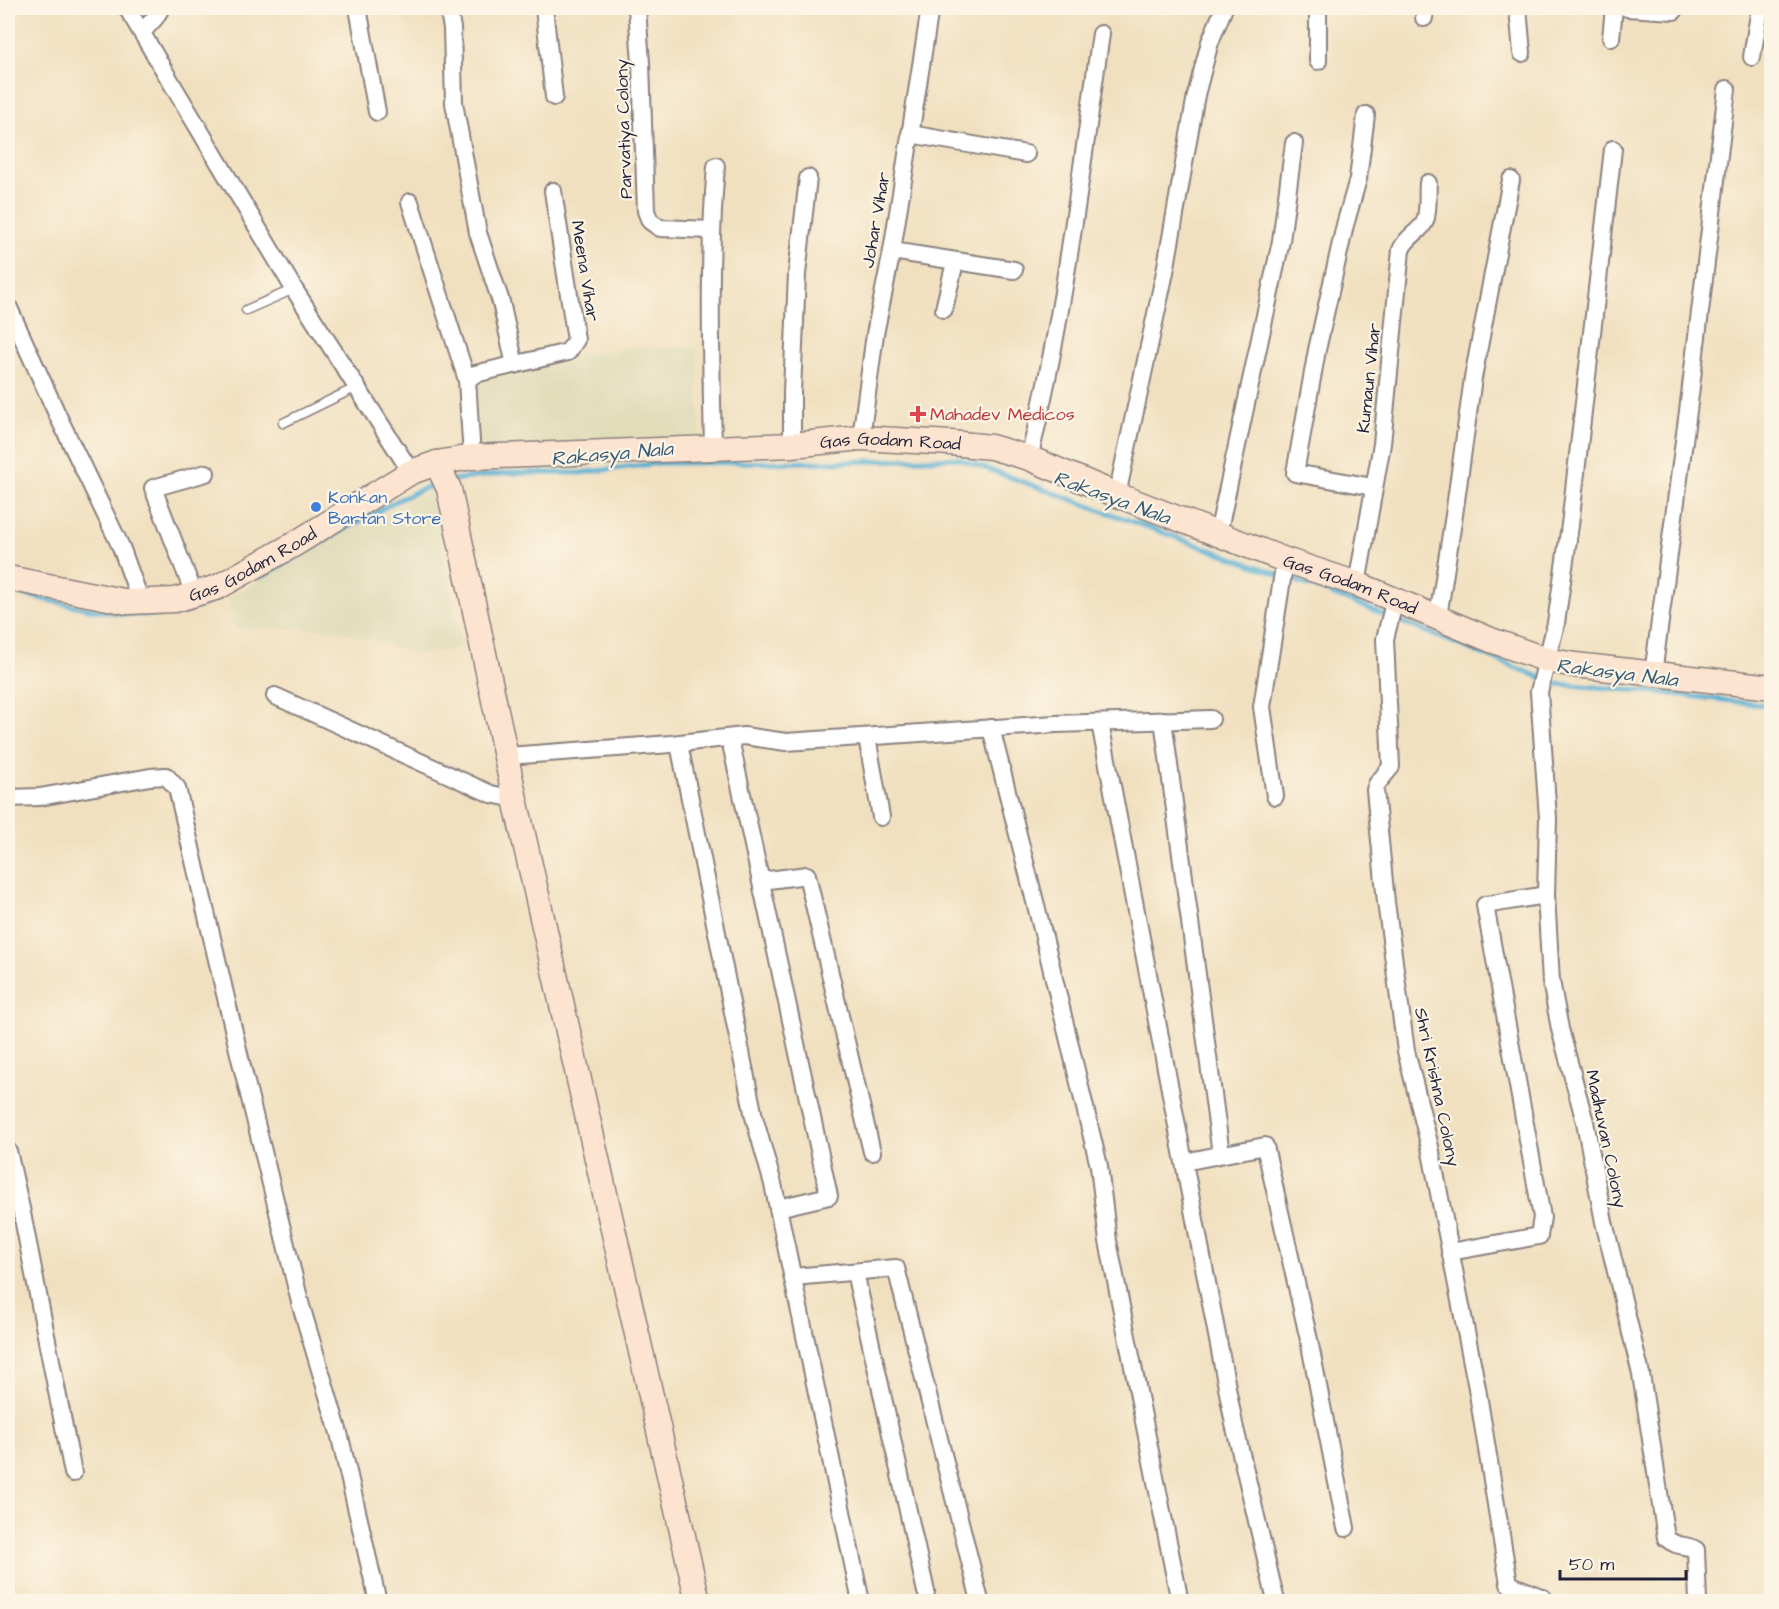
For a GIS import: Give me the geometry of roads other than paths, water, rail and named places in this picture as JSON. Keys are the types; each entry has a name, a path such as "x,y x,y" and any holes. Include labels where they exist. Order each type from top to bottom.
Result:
{"main road":[{"name":"Gas Godam Road","path":"8,578 128,602 175,600 218,587 293,545 411,472 443,476 472,457 792,445 861,438 951,443 991,447 1029,458 1218,534 1283,571 1357,584 1393,605 1438,617 1491,640 1543,674 1653,674 1771,682"},
{"path":"443,476 698,1602"}],"street":[{"path":"127,8 294,289 411,472"},
{"path":"142,31 161,8"},
{"path":"358,8 376,112"},
{"path":"448,8 456,114 478,233 501,302 515,365"},
{"path":"544,8 554,97"},
{"name":"Parvatiya Colony","path":"637,8 642,63 646,211 650,221 660,228 711,230"},
{"name":"Johar Vihar","path":"861,438 875,334 891,251 930,8"},
{"path":"1117,495 1165,272 1196,95 1210,42 1224,8"},
{"path":"1318,8 1318,60"},
{"path":"1518,8 1522,53"},
{"path":"1611,39 1614,8"},
{"path":"1627,8 1674,11"},
{"path":"1752,57 1760,8"},
{"path":"1029,458 1066,279 1101,34"},
{"path":"1653,674 1727,89"},
{"path":"1366,116 1358,179 1345,225 1317,350 1295,473 1373,487"},
{"path":"910,134 1026,154"},
{"path":"1218,534 1281,241 1294,143"},
{"name":"Madhuvan Colony","path":"1613,149 1570,525 1556,623 1543,674 1548,818 1546,895 1551,981 1560,1029 1585,1122 1604,1222 1641,1374 1666,1538 1675,1545 1691,1546 1696,1550 1698,1602"},
{"path":"713,448 709,302 716,166"},
{"path":"792,445 797,274 807,178"},
{"path":"1438,617 1455,515 1473,378 1511,180"},
{"name":"Kumaun Vihar","path":"1357,584 1382,444 1401,250 1405,240 1425,221 1428,183"},
{"name":"Meena Vihar","path":"467,380 475,374 568,352 576,340 553,191"},
{"path":"410,202 467,380 472,457"},
{"path":"891,251 1014,270"},
{"path":"944,309 955,262"},
{"path":"8,306 121,548 141,602"},
{"path":"194,594 153,488 206,472"},
{"path":"1275,796 1262,707 1283,571"},
{"name":"Shri Krishna Colony","path":"1393,605 1385,639 1391,767 1375,790 1386,902 1406,1051 1430,1147 1476,1388 1509,1584 1543,1598 1543,1602"},
{"path":"275,696 491,794 515,799"},
{"path":"507,756 679,744 744,736 786,742 991,728 1211,719"},
{"path":"1163,720 1221,1154"},
{"path":"1100,723 1234,1424 1276,1601"},
{"path":"991,728 1099,1166 1107,1241 1180,1602"},
{"path":"867,737 881,817"},
{"path":"730,738 829,1196 778,1208"},
{"path":"679,744 754,1116 778,1208 861,1602"},
{"path":"8,798 40,797 166,776 177,788 287,1250 301,1306 339,1433 378,1602"},
{"path":"761,881 807,874 872,1152"},
{"path":"1450,1252 1539,1236 1542,1217 1485,905 1546,895"},
{"path":"1184,1162 1265,1146 1309,1340 1346,1528"},
{"path":"8,1151 73,1473"},
{"path":"793,1278 896,1268 979,1597"},
{"path":"855,1272 927,1592"}],"lane":[{"path":"246,310 294,289"},
{"path":"283,423 358,387"}],"waterway":[{"name":"Rakasya Nala","path":"452,480 509,473 580,473 660,463 842,462 957,458 1327,592 1557,684 1657,692 1772,706"},
{"path":"260,577 396,501 422,489 440,484"},
{"path":"8,591 113,613 139,615 166,614 191,609 216,599"}],"place":[{"name":"Mahadev Medicos","path":"918,414"},
{"name":"Konkan Bartan Store","path":"316,507"}]}
